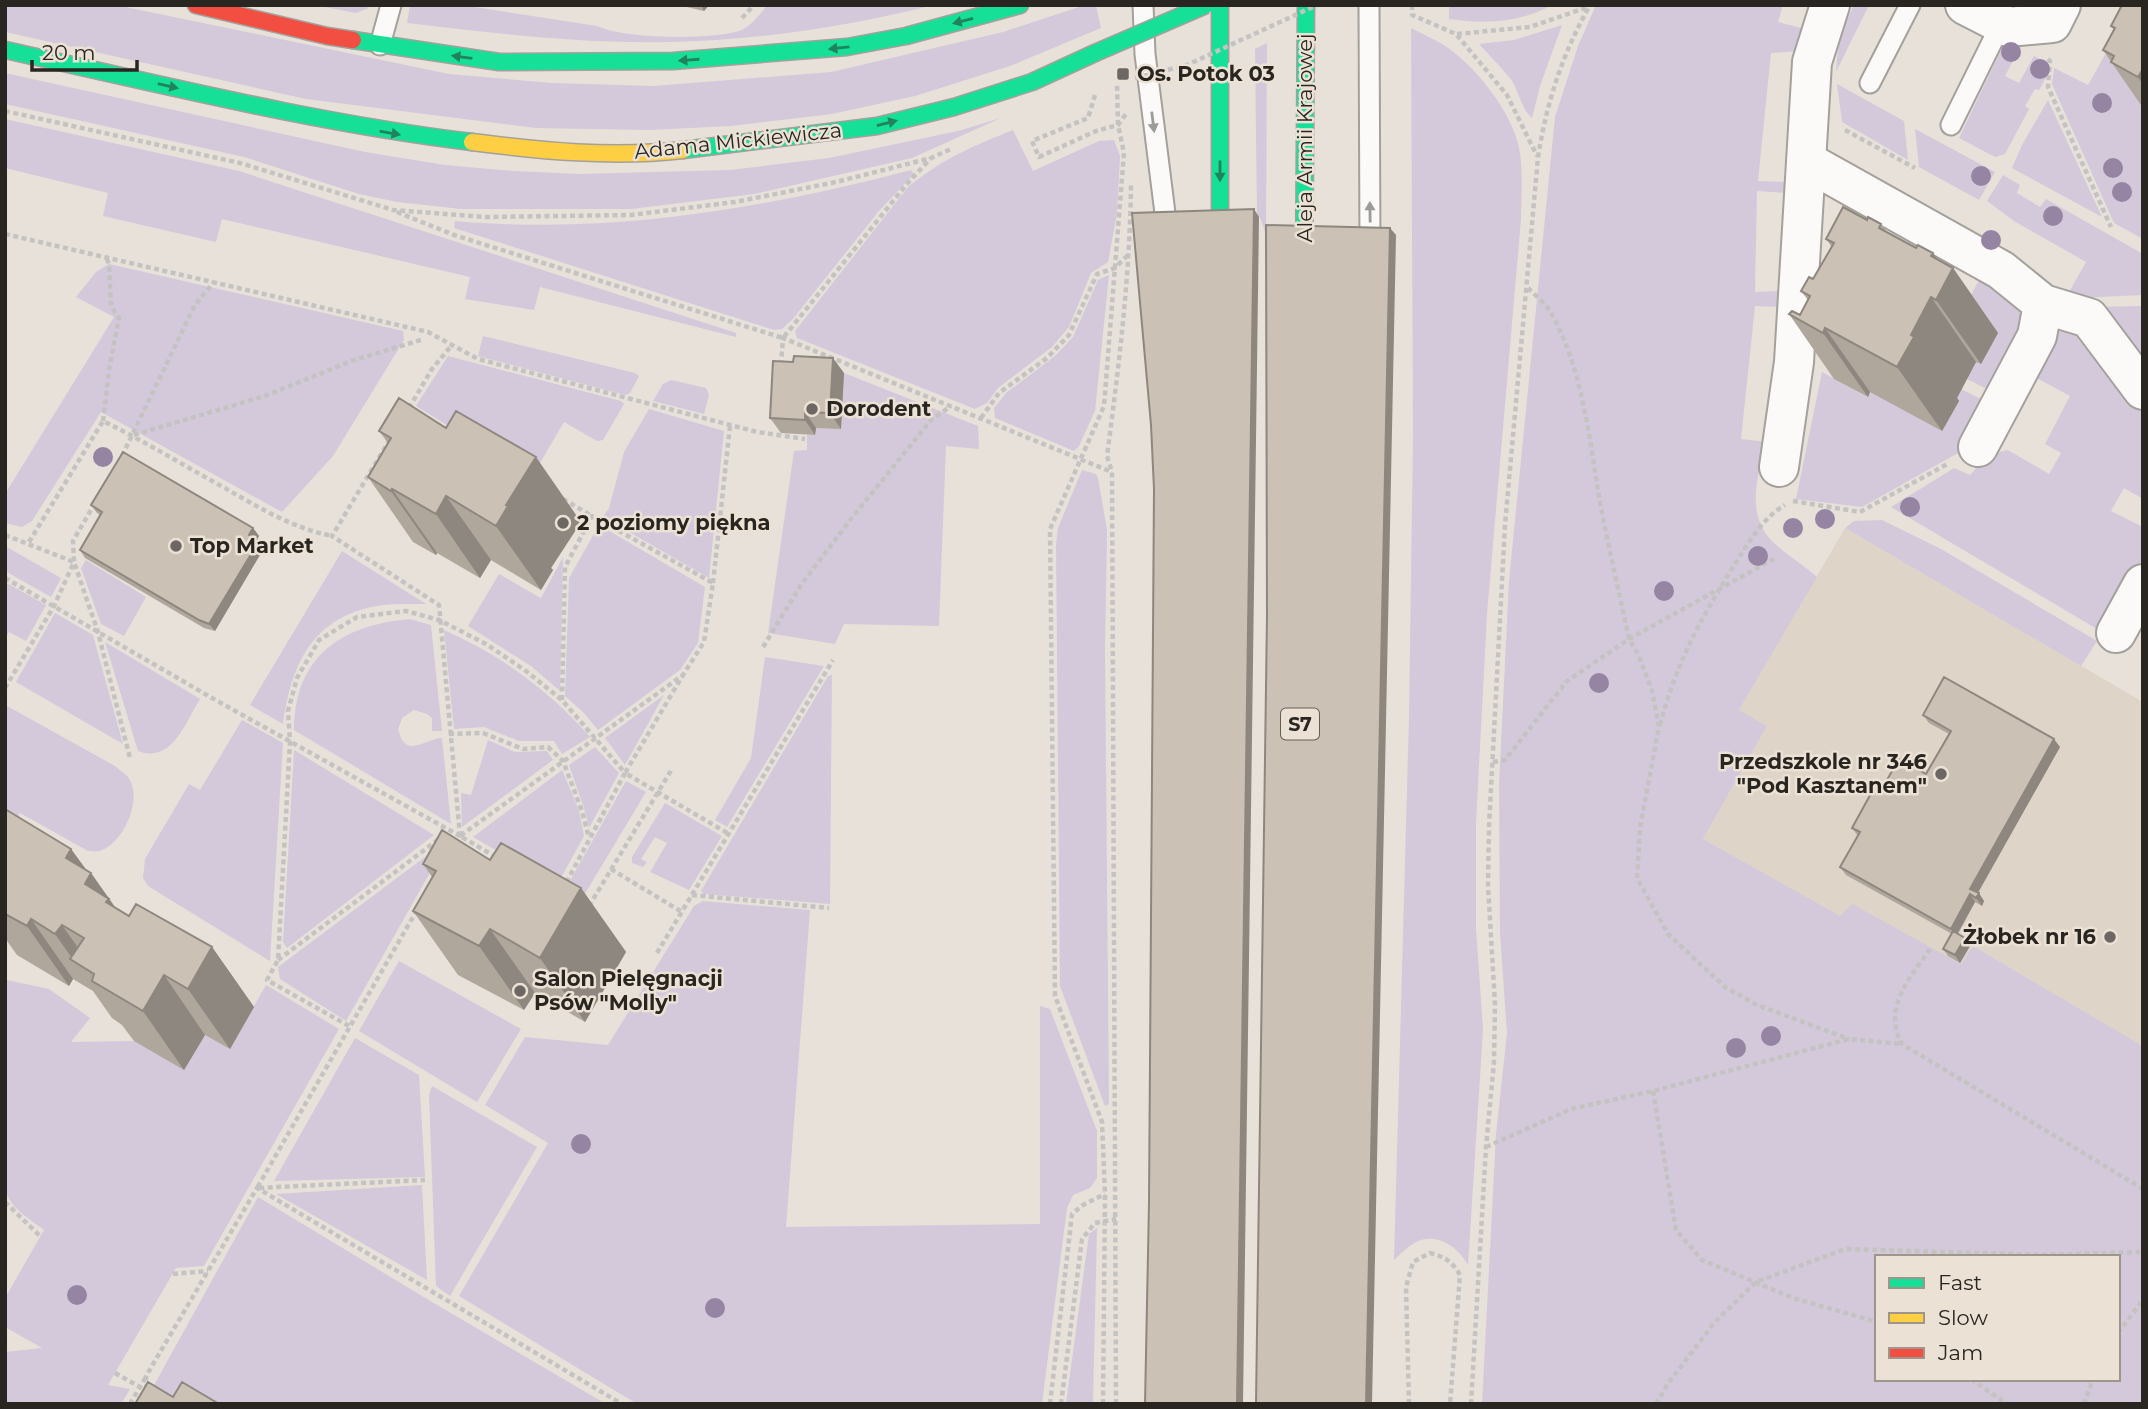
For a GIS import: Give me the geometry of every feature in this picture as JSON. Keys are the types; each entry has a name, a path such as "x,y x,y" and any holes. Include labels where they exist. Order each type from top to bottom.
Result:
{"main road":[{"path":"196,5 327,36 499,62 673,61 847,47 906,36 1020,5"},
{"name":"Adama Mickiewicza","path":"5,50 302,116 394,133 552,152 656,153 877,126 954,107 1032,82 1206,5"},
{"path":"1220,5 1220,279"},
{"name":"Aleja Armii Krajowej","path":"1304,294 1306,5"}],"street":[{"path":"1779,467 1794,362 1812,62 1830,5"},
{"path":"1965,5 2011,25 2052,23 2061,5"},
{"path":"1806,161 2001,270 2043,304 2089,318 2143,390"},
{"path":"1978,447 2037,336 2043,304"},
{"path":"2116,634 2143,584"}],"lane":[{"path":"380,45 391,5"},
{"path":"1143,5 1145,54 1170,256"},
{"path":"1369,5 1371,268"},
{"path":"1870,83 1910,5"},
{"path":"1951,125 2011,25"}],"path":[{"path":"1110,85 1187,65 1317,5"},
{"path":"1412,5 1412,15 1456,34 1507,95 1538,157"},
{"path":"1456,34 1530,27 1590,6"},
{"path":"1471,1404 1486,1147 1494,1062 1495,1004 1488,886 1505,525 1538,157 1545,113 1561,64 1590,6"},
{"path":"2011,25 2050,61 2048,87 2111,228"},
{"path":"1088,118 1032,141 1039,157 1096,131 1118,125 1130,109 1131,119"},
{"path":"1102,1404 1105,1194 1102,1122 1055,996 1050,529 1104,406 1124,153 1118,125"},
{"path":"1841,128 1914,168"},
{"path":"781,366 783,338 906,185 931,158"},
{"path":"1116,1404 1112,472 1107,456 1125,318 1130,253 1131,170"},
{"path":"393,210 454,234 783,338 1112,472"},
{"path":"5,234 428,332 478,359 730,426 805,439"},
{"path":"981,418 999,393 1047,358 1069,335 1097,274 1115,268 1130,253"},
{"path":"29,542 103,421 119,318 111,306 109,264 105,257"},
{"path":"120,459 195,305 214,282"},
{"path":"1528,288 1549,309 1565,346 1578,387 1590,431 1600,498 1629,639 1652,691 1659,726"},
{"path":"133,436 265,396 354,360 424,339"},
{"path":"420,415 408,408 432,369 452,345"},
{"path":"763,647 801,584 851,519 932,420 951,406"},
{"path":"103,421 272,516 310,532 332,536 439,605 460,836"},
{"path":"778,422 778,436"},
{"path":"560,894 625,773 704,642 730,426"},
{"path":"332,536 394,431"},
{"path":"1978,447 1860,512 1791,501 1770,513 1752,537 1689,641 1670,686 1659,726 1640,828 1637,878 1668,934 1725,987 1757,1005 1849,1039 1902,1044 2143,1189"},
{"path":"100,494 73,541 74,562 98,632 130,758"},
{"path":"558,496 713,583"},
{"path":"562,700 565,566 592,516"},
{"path":"5,534 74,562"},
{"path":"1493,762 1504,760 1567,681 1629,639 1777,557"},
{"path":"5,688 54,606 74,562"},
{"path":"5,578 504,862"},
{"path":"278,960 290,741 288,711 297,678 320,640 357,617 406,611 439,620 486,644 562,700 625,773 729,834"},
{"path":"657,953 833,660"},
{"path":"453,848 460,836 683,675"},
{"path":"449,734 483,733 523,749 548,747 563,761 590,839"},
{"path":"587,910 672,769"},
{"path":"349,1026 267,980 278,960 441,838 460,836"},
{"path":"611,869 682,912"},
{"path":"692,895 830,908"},
{"path":"130,1404 419,906"},
{"path":"1902,1044 1896,1034 1893,1019 1899,994 1930,949"},
{"path":"1486,1147 1571,1110 1849,1039"},
{"path":"1653,1091 1676,1230 1702,1260 1793,1298 1875,1321"},
{"path":"257,1188 425,1180"},
{"path":"257,1188 622,1404"},
{"path":"1050,1404 1072,1213 1105,1194"},
{"path":"5,1202 41,1237"},
{"path":"1061,1404 1082,1239 1095,1223 1116,1219"},
{"path":"1656,1404 1667,1385 1714,1323 1756,1282 1845,1249 2042,1255 2143,1252"},
{"path":"1409,1404 1406,1287 1413,1262 1430,1252 1445,1257 1460,1275 1450,1404"},
{"path":"173,1274 209,1271"},
{"path":"2120,1330 2143,1300"},
{"path":"115,1373 140,1387"},
{"path":"146,1376 147,1390"},
{"path":"1974,1381 2007,1404"},
{"path":"2084,1404 2092,1381"}],"shaded area":[{"path":"5,5 116,5 449,74 552,83 653,86 831,72 1003,32 1085,5 1096,5 1101,28 1010,66 915,96 832,114 731,126 649,130 536,128 306,99 5,32"},
{"path":"315,5 360,5 369,8 356,13"},
{"path":"410,5 462,5 597,26 626,34 689,37 739,31 751,24 767,5 933,5 835,26 768,35 701,41 635,42 537,37 407,23"},
{"path":"1449,5 1552,5 1515,19 1489,22 1449,19"},
{"path":"1596,5 1783,5 1778,22 1805,29 1802,51 1771,53 1758,181 1786,182 1786,193 1757,191 1755,292 1780,291 1779,307 1755,306 1741,439 1767,442 1756,491 1758,516 1762,527 1774,543 1817,577 1739,710 1767,726 1703,839 1840,916 1852,904 1961,964 1973,946 2143,1046 2143,1404 1482,1404 1496,1134 1507,1033 1500,933 1499,784 1509,581 1555,117 1578,46"},
{"path":"1854,5 1869,5 1836,72 1839,36"},
{"path":"2133,5 2143,5 2143,239 2114,223 2052,84 2054,68 2088,85"},
{"path":"1562,25 1540,86 1532,118 1525,110 1510,78 1479,44 1514,40"},
{"path":"1411,28 1456,54 1489,88 1513,129 1522,171 1521,219 1487,614 1476,823 1476,928 1483,1030 1468,1265 1453,1247 1432,1239 1416,1242 1394,1260 1409,717 1413,435"},
{"path":"2005,42 2020,47 2005,76 2019,83 2034,56 2046,62 2047,76 2025,106 2029,109 2005,154 1995,157 1959,138"},
{"path":"1267,43 1266,235 1260,217 1257,217 1255,49"},
{"path":"5,73 365,152 445,165 579,174 730,170 829,158 958,131 1001,118 912,158 754,194 631,209 461,209 397,202 359,194 244,157 5,104"},
{"path":"1837,84 1904,121 1908,160 1842,122"},
{"path":"2048,100 2102,217 2012,168"},
{"path":"5,119 239,171 736,333 736,337 540,287 534,310 465,299 470,277 222,219 216,242 103,216 108,193 5,168"},
{"path":"1915,129 1995,172 1979,200 1919,167"},
{"path":"1013,130 1033,171 1099,141 1114,140 1120,156 1117,213 1108,262 1091,273 1069,327 1052,347 998,388 987,403 975,409 797,338 795,331 908,187 958,154"},
{"path":"911,170 914,174 879,211 782,329 774,330 454,228 455,221 571,224 685,215 799,196"},
{"path":"2003,175 2020,185 2017,193 2040,207 2046,199 2143,254 2143,295 2076,298 2069,292 2086,262 2014,221 1987,201"},
{"path":"109,264 403,331 404,340 333,456 282,512 101,412 32,521 22,527 5,523 5,494 114,317 76,297 96,272"},
{"path":"1984,271 2008,287 2025,316 1993,392 1967,379 1976,362 1963,310"},
{"path":"1109,275 1095,411 1079,446 1074,451 995,418 994,408 1006,393 1055,356 1073,337 1098,280"},
{"path":"2143,306 2143,376 2093,307"},
{"path":"2060,327 2093,336 2143,405 2143,499 2124,488 2111,511 2143,527 2143,558 2102,632 1891,507 1954,468 1970,475 1988,455 2008,450 2049,474 2061,453 2045,444 2070,396 2035,377"},
{"path":"483,336 639,376 630,393 625,395 478,356"},
{"path":"448,356 621,401 624,404 603,440 597,441 564,422 537,468 502,459 416,406"},
{"path":"1822,372 1867,397 1870,392 1956,399 1961,389 1987,402 1958,453 1862,507 1796,499"},
{"path":"844,373 978,426 979,449 946,446 939,626 844,624 835,644 768,633 794,451 807,450 807,435 815,435 816,428 841,428"},
{"path":"671,380 706,388 709,395 704,414 653,401 663,384"},
{"path":"649,409 724,431 709,578 603,517 609,508 624,452"},
{"path":"1082,470 1096,474 1098,478 1107,530 1105,651 1109,1104 1105,1106 1060,986 1056,544 1058,528"},
{"path":"1882,520 1941,549 2097,641 2081,666 1845,528 1854,521"},
{"path":"599,525 705,587 698,643 680,670 598,730 565,696 569,578"},
{"name":"Przedszkole nr 346 \"Pod Kasztanem\"","path":"1845,528 2143,702 2143,1046 1973,946 1961,964 1930,949 1840,917 1703,839 1767,726 1739,710"},
{"path":"5,546 61,578 51,597 5,571"},
{"path":"342,551 426,604 371,607 350,614 318,635 298,666 283,724 250,705"},
{"path":"563,557 560,691 531,666 468,626 499,574 541,598"},
{"path":"86,560 146,597 124,636 101,624 81,568"},
{"path":"5,582 46,605 26,641 9,632 5,638"},
{"path":"55,613 93,635 123,744 16,682"},
{"path":"410,619 431,625 442,731 432,731 432,718 414,710 402,718 398,730 406,745 411,746 442,738 451,824 294,730 296,704 303,682 326,649 363,628"},
{"path":"444,630 484,650 523,675 558,704 590,737 562,754 554,741 519,741 484,727 454,729"},
{"path":"105,642 200,699 176,739 160,752 138,751"},
{"path":"765,657 824,666 727,827 715,820 751,758"},
{"path":"832,675 830,904 704,894 701,891 828,676"},
{"path":"664,695 625,765 605,738"},
{"path":"7,706 115,766 128,777 134,797 132,808 123,830 108,847 99,851 88,851 20,813 12,829 5,830"},
{"path":"242,720 283,743 270,961 148,886 143,878 145,859 189,784 200,790"},
{"path":"488,740 515,752 547,751 553,760 462,827 461,793 471,795"},
{"path":"595,747 619,773 589,828 569,765"},
{"path":"294,750 434,835 287,948 283,942"},
{"path":"562,770 579,810 584,836 558,883 473,837"},
{"path":"626,781 646,792 583,897 566,888"},
{"path":"665,803 722,836 689,890 650,872 667,843 655,837 641,859 647,862 643,867 632,863 632,857"},
{"path":"433,851 440,855 346,1021 280,979 278,967"},
{"path":"703,901 810,910 786,1227 1040,1224 1040,1006 1050,1009 1097,1131 1097,1178 1090,1188 1073,1195 1067,1208 1042,1404 637,1404 459,1296 548,1143 485,1105 525,1037 608,1045 694,906"},
{"path":"399,961 521,1029 477,1102 359,1031"},
{"path":"5,970 7,980 49,989 90,1018 71,1042 134,1041 205,1035 230,1048 266,985 339,1029 204,1266 176,1268 108,1385 130,1389 121,1404 5,1404 5,1352 42,1348 5,1327 5,1298 44,1230 15,1207 5,1188"},
{"path":"355,1038 419,1075 425,1177 274,1181"},
{"path":"432,1086 537,1147 450,1296 436,1286 429,1095"},
{"path":"422,1185 427,1280 276,1194"},
{"path":"258,1197 606,1404 155,1404 153,1387"},
{"path":"1097,1228 1093,1404 1066,1404 1089,1234"}],"building":[{"path":"2122,5 2143,5 2143,69 2138,77 2111,62 2114,56 2103,50 2115,28 2111,26"},
{"path":"1843,207 1881,224 1879,228 1916,248 1918,245 1933,253 1931,256 1953,268 1936,300 1931,297 1911,335 1914,337 1897,367 1825,328 1823,333 1789,314 1792,311 1800,315 1810,296 1801,291 1809,277 1813,279 1834,243 1826,239"},
{"path":"1254,209 1237,1404 1145,1404 1154,489 1132,213"},
{"path":"1266,225 1390,228 1366,1404 1256,1404 1267,615"},
{"path":"794,356 833,358 830,413 805,412 805,420 770,418 773,361 793,362"},
{"path":"399,398 446,428 456,411 536,457 496,526 446,496 436,514 368,477 391,438 379,431"},
{"name":"Top Market","path":"123,452 253,528 249,535 259,541 209,624 80,550 102,512 91,505"},
{"path":"1944,677 2054,739 1970,889 1979,893 1976,898 1970,894 1951,929 1840,867 1860,832 1852,828 1874,788 1880,792 1899,759 1926,774 1951,731 1923,715"},
{"path":"5,809 71,849 66,858 91,873 85,884 109,899 106,902 129,916 136,904 212,947 188,989 164,975 143,1011 92,981 94,974 70,959 84,938 62,925 55,934 31,919 27,926 5,914"},
{"path":"442,830 490,860 501,843 581,888 540,958 490,929 479,946 413,911 436,871 423,864"},
{"path":"1953,931 1965,938 1955,955 1943,949"},
{"path":"148,1382 173,1397 182,1382 219,1404 135,1404"}],"traffic: fast":[{"path":"353,40 499,62 673,61 847,47 906,36 1020,5"},
{"path":"1095,53 1206,5"},
{"path":"1220,5 1220,264"},
{"path":"1304,278 1306,5"},
{"path":"5,50 296,114 472,142"},
{"path":"683,150 877,126 954,107 1032,82 1095,53"}],"traffic: slow":[{"path":"472,142 578,152 683,150"}],"traffic: jam":[{"path":"196,5 353,40"}],"place":[{"name":"Os. Potok 03","path":"1123,74"},
{"name":"Dorodent","path":"812,409"},
{"name":"2 poziomy piękna","path":"563,523"},
{"name":"Top Market","path":"176,546"},
{"name":"Przedszkole nr 346 \"Pod Kasztanem\"","path":"1941,774"},
{"name":"Żłobek nr 16","path":"2110,937"},
{"name":"Salon Pielęgnacji Psów \"Molly\"","path":"520,991"}]}
